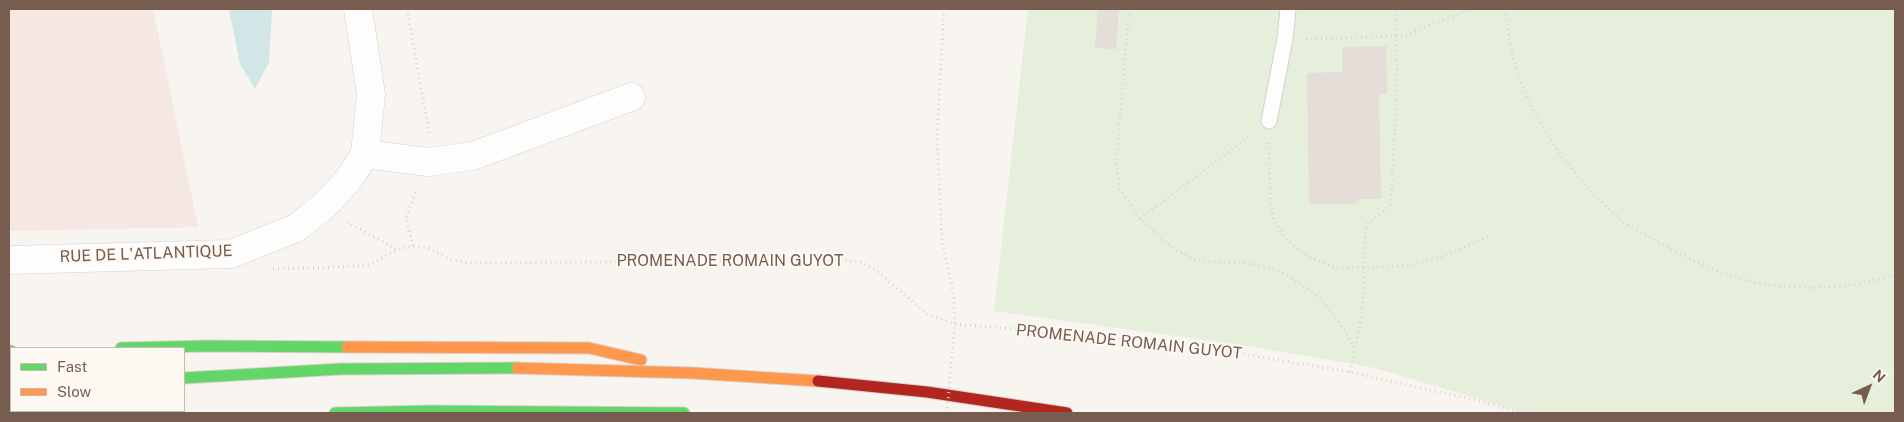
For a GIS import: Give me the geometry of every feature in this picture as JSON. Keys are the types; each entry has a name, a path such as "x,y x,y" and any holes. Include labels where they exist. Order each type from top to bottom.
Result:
{"highway":[{"path":"164,347 589,348 696,374"},
{"path":"185,378 331,369 509,367 696,374 840,382 980,399 1067,413"},
{"path":"335,413 430,410 684,413"}],"street":[{"path":"358,9 371,94 365,154 428,162 474,156 631,97"},
{"name":"RUE DE L'ATLANTIQUE","path":"9,260 231,254 296,228 325,205 349,179 365,154"}],"lane":[{"path":"1269,121 1285,39 1288,9"}],"path":[{"path":"407,9 429,132 428,162 406,218 413,246"},
{"path":"944,9 937,133 942,242 954,296 955,324 947,413"},
{"path":"1129,9 1116,162 1120,189 1140,219 1174,249 1198,261 1254,265 1277,270 1300,283 1321,299 1338,320 1355,349"},
{"path":"1350,372 1362,315 1366,225 1391,205 1398,80 1396,9"},
{"path":"1285,39 1404,36 1471,9"},
{"path":"1506,9 1507,30 1519,80 1540,123 1577,176 1621,220 1662,244 1710,268 1754,282 1802,287 1851,286 1895,275"},
{"path":"1140,219 1269,121"},
{"path":"1269,121 1270,196 1274,221 1287,241 1309,257 1335,268 1405,266 1442,257 1489,236"},
{"path":"325,205 352,226 396,250"},
{"name":"PROMENADE ROMAIN GUYOT","path":"266,269 346,267 371,264 396,250 413,246 428,248 448,259 467,263 840,260 861,262 877,271 928,315 955,324 1140,341 1236,353 1350,372 1488,403 1521,413"}],"shaded area":[{"path":"9,9 153,9 198,227 9,231"},
{"path":"229,9 272,9 269,62 255,89 240,64"}],"green space":[{"path":"1028,9 1895,9 1895,413 1526,413 1375,368 1249,346 994,311"}],"building":[{"path":"1098,9 1119,9 1116,49 1095,48"},
{"path":"1386,46 1387,94 1379,94 1381,199 1360,199 1355,204 1309,204 1307,73 1342,72 1342,47"}],"traffic: fast":[{"path":"164,347 347,347"},
{"path":"185,378 341,369 517,368"},
{"path":"335,413 430,411 684,413"}],"traffic: slow":[{"path":"347,347 589,348 641,360"},
{"path":"517,368 692,373 818,381"}],"traffic: jam":[{"path":"818,381 927,392 1067,413"}]}
